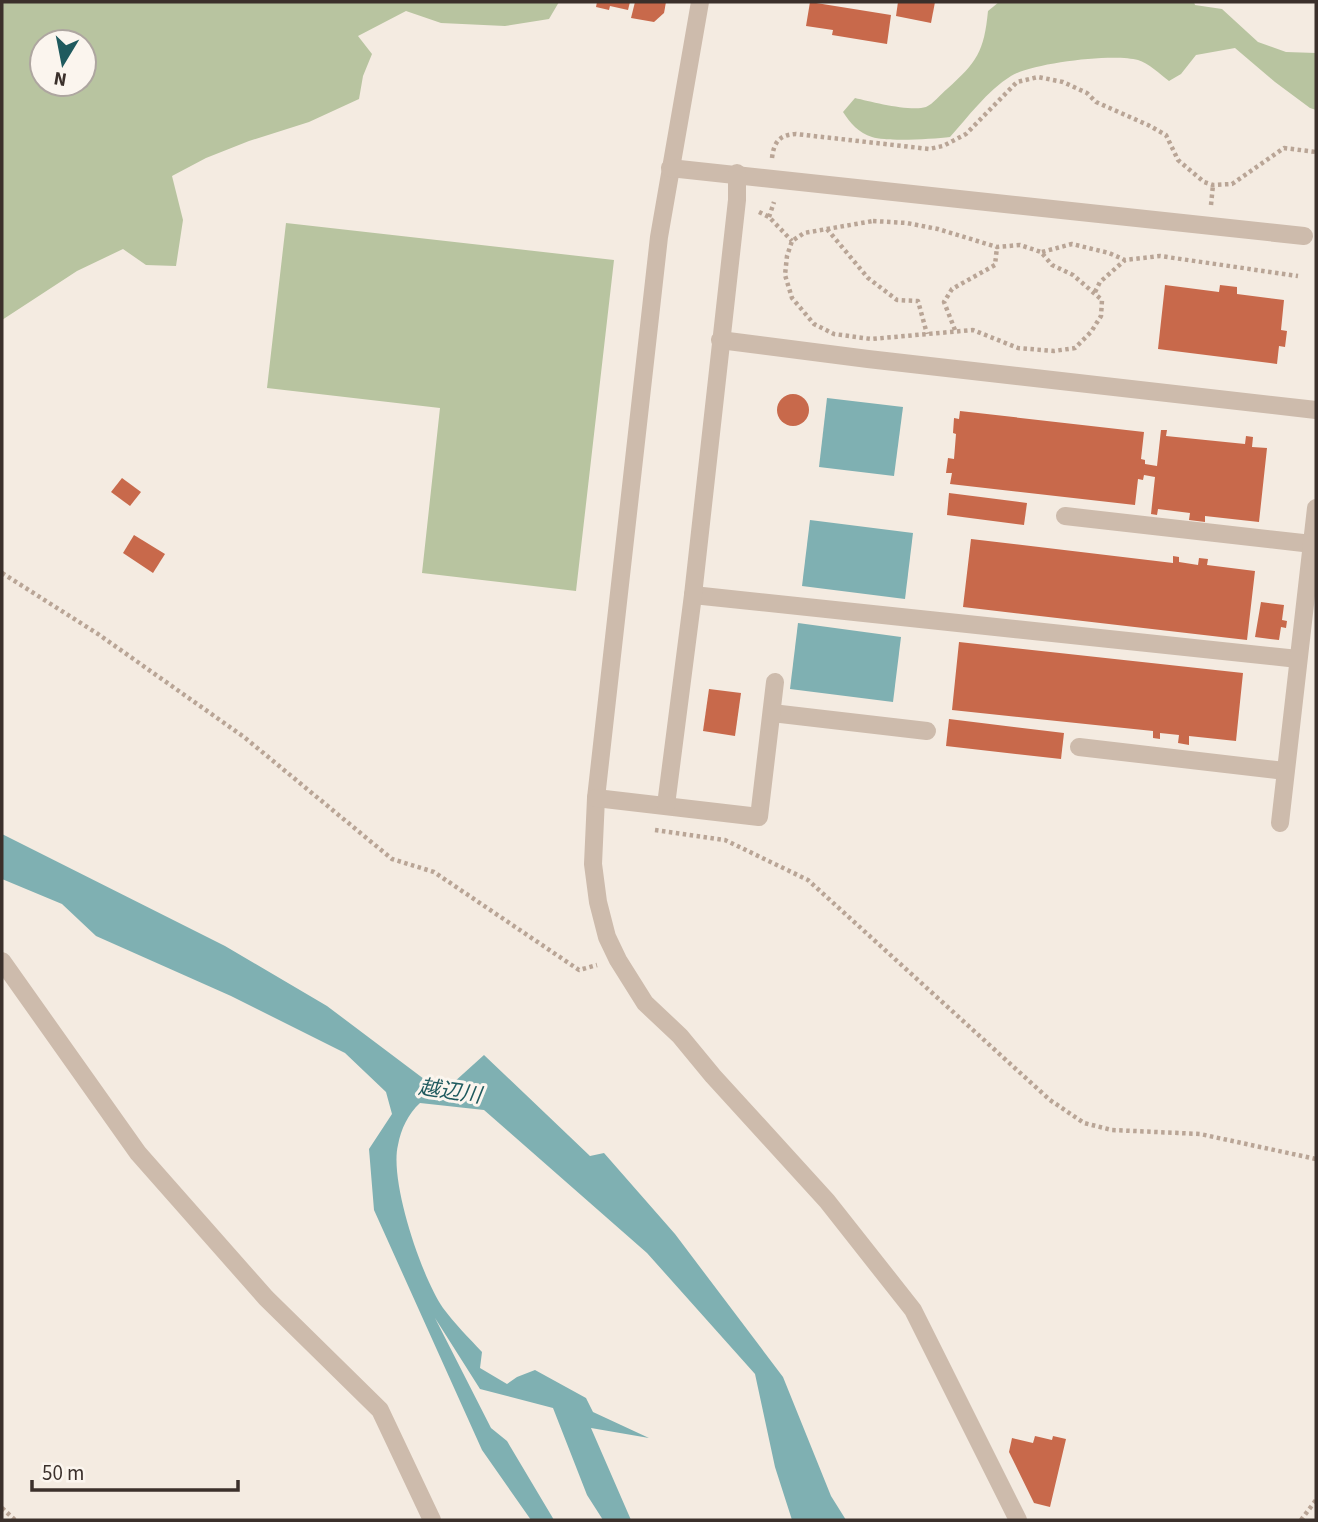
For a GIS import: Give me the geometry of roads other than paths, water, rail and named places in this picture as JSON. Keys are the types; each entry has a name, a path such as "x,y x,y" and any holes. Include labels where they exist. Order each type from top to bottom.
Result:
{"street":[{"path":"700,2 659,237 596,799 593,864 598,902 607,937 645,1003 680,1036 827,1201 913,1310 1018,1520"},
{"path":"670,167 1304,236"},
{"path":"666,805 693,594 737,200 737,173"},
{"path":"720,340 1316,410"},
{"path":"1280,823 1316,508"},
{"path":"1065,516 1312,544"},
{"path":"693,594 1298,659"},
{"path":"596,799 759,817 775,682"},
{"path":"772,713 927,731"},
{"path":"1079,747 1285,771"},
{"path":"2,961 138,1153 266,1298 380,1410 432,1520"}],"water":[{"path":"827,398 903,407 894,476 819,467"},
{"path":"810,520 913,533 905,599 802,586"},
{"path":"798,623 901,637 893,702 790,689"},
{"name":"越辺川","path":"2,834 225,946 327,1006 424,1079 453,1083 484,1055 590,1156 604,1153 675,1234 783,1377 831,1496 846,1520 792,1520 775,1467 755,1374 647,1253 484,1110 420,1103 406,1122 398,1145 396,1161 403,1204 426,1275 447,1314 482,1352 480,1368 507,1384 535,1370 586,1398 593,1412 649,1438 591,1428 631,1520 603,1520 587,1495 553,1408 480,1389 435,1318 491,1428 507,1441 554,1520 531,1520 482,1450 374,1210 369,1149 392,1114 386,1092 345,1053 231,996 96,936 62,904 2,879"}]}
